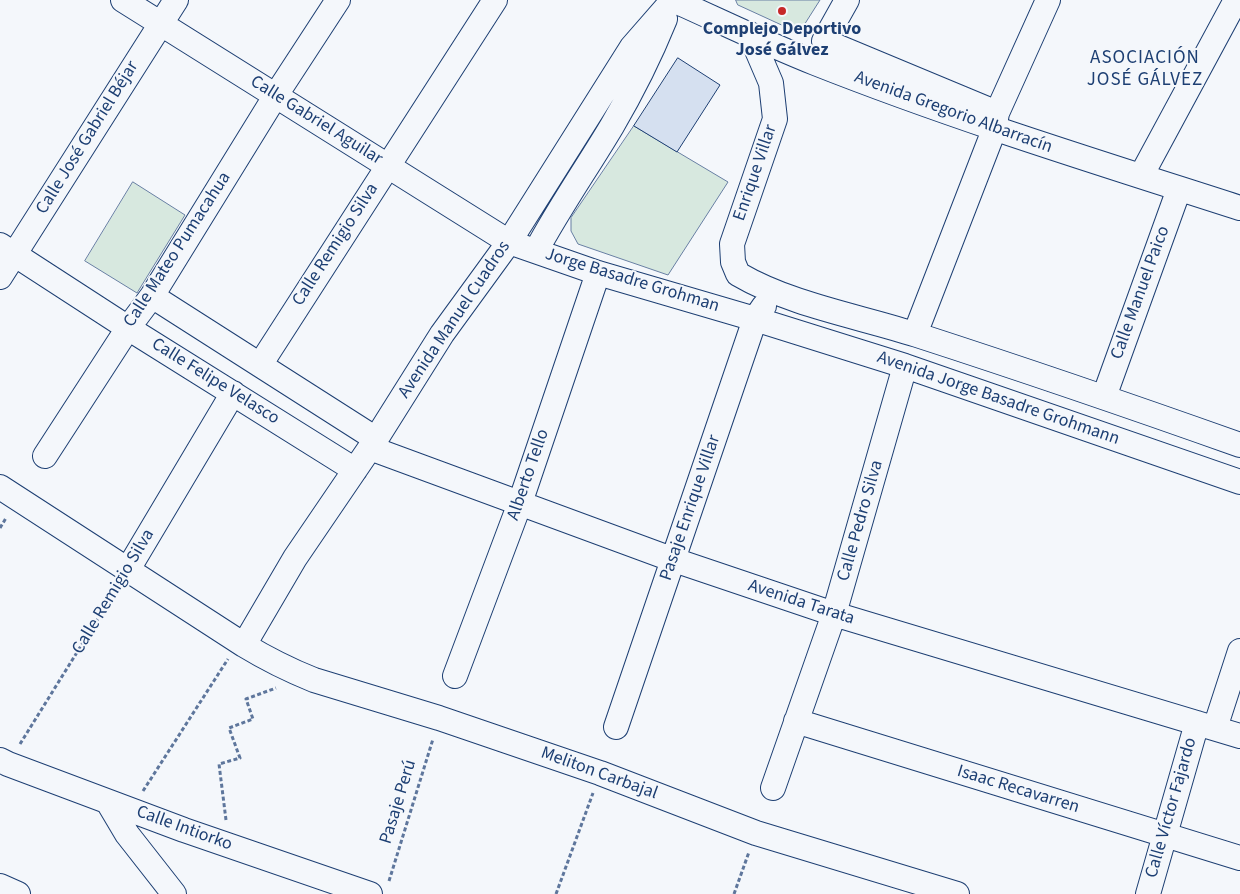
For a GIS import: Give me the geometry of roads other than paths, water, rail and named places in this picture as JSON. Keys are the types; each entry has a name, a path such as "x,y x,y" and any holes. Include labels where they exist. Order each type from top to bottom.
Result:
{"street":[{"name":"Calle Gabriel Aguilar","path":"123,0 509,242"},
{"name":"Calle José Gabriel Béjar","path":"0,277 7,249 176,0"},
{"name":"Calle Mateo Pumacahua","path":"46,456 128,328 152,296 338,0"},
{"name":"Calle Remigio Silva","path":"260,365 495,0"},
{"name":"Avenida Gregorio Albarracín","path":"673,0 814,63 996,121 1141,176 1240,208"},
{"name":"Avenida Manuel Cuadros","path":"241,644 442,334 509,242 632,47 673,0"},
{"name":"Avenida Manuel Cuadros","path":"536,251 552,220 612,126 650,54 673,0"},
{"path":"847,0 824,41 996,121"},
{"path":"915,334 996,121 1048,0"},
{"path":"1141,176 1236,0"},
{"name":"Enrique Villar","path":"750,34 771,83 775,119 732,244 734,262 738,274 774,292"},
{"name":"Calle Manuel Paico","path":"1104,397 1179,188"},
{"name":"Jorge Basadre Grohman","path":"509,242 598,272 755,319"},
{"name":"Calle Felipe Velasco","path":"7,249 128,328 355,470"},
{"name":"Alberto Tello","path":"455,676 520,504 598,272"},
{"name":"Pasaje Enrique Villar","path":"616,728 755,319 774,292"},
{"name":"Avenida Jorge Basadre Grohmann","path":"774,292 915,334 1104,397 1240,446"},
{"path":"152,296 260,365 373,443"},
{"name":"Avenida Jorge Basadre Grohmann","path":"755,319 905,366 1240,482"},
{"name":"Calle Pedro Silva","path":"772,788 834,614 905,366"},
{"name":"Calle Remigio Silva","path":"128,571 233,393"},
{"name":"Avenida Tarata","path":"373,443 520,504 674,560 834,614 1240,736"},
{"name":"Meliton Carbajal","path":"0,488 241,644 295,672 314,680 439,718 600,773 756,833 957,894"},
{"name":"Calle Víctor Fajardo","path":"1148,894 1165,836 1206,725 1240,651"},
{"name":"Isaac Recavarren","path":"796,721 1240,858"},
{"name":"Calle Intiorko","path":"4,762 230,846 379,889"},
{"path":"108,802 127,834 174,894"},
{"path":"0,886 18,894"}],"place":[{"name":"Complejo Deportivo José Gálvez","path":"782,11"}],"district":[{"name":"ASOCIACIÓN JOSÉ GÁLVEZ","path":"1145,70"}]}
